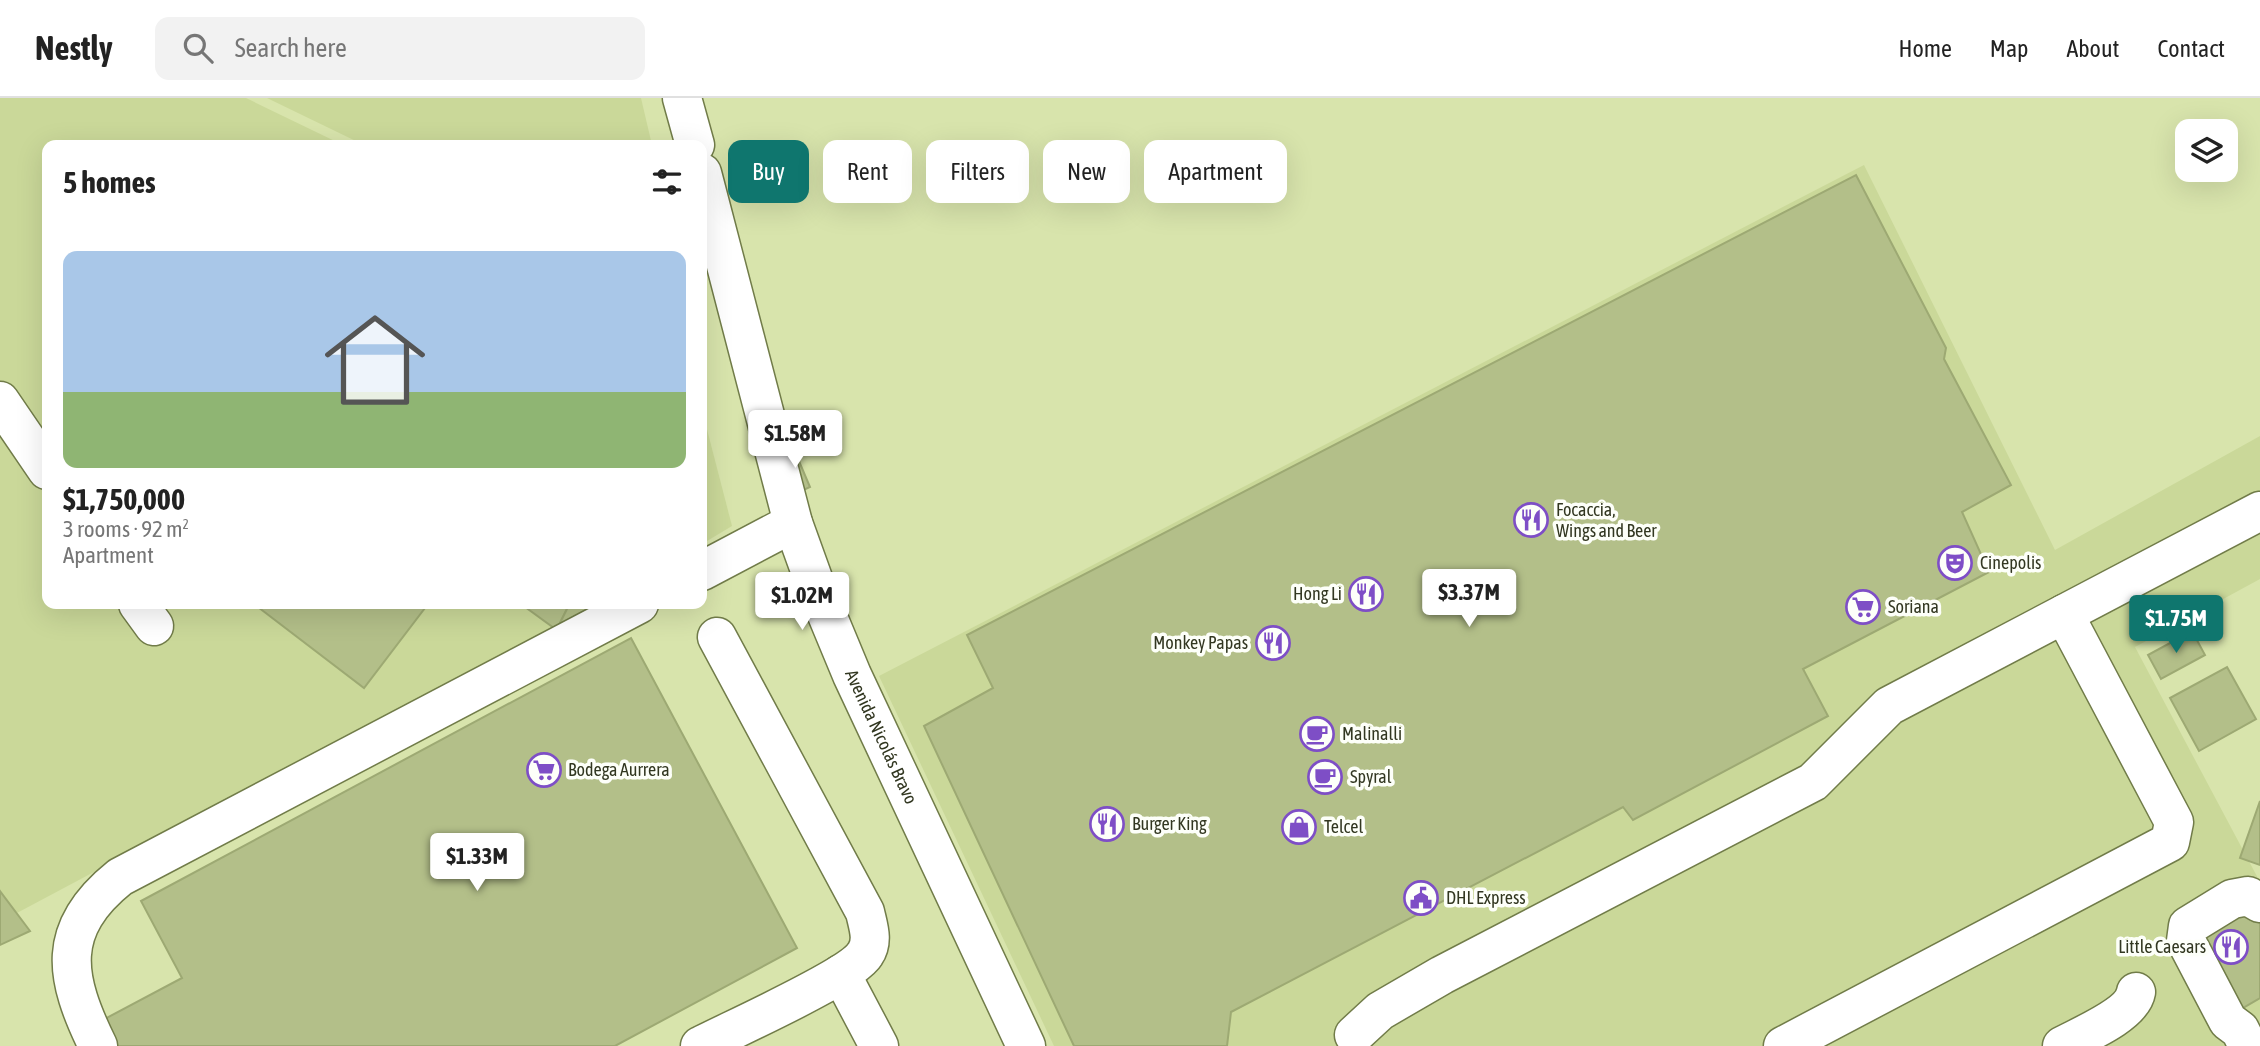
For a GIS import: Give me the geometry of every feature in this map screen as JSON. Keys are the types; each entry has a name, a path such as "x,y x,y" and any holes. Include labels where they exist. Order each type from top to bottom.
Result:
{"street":[{"path":"682,98 694,140"},
{"name":"Avenida Nicolás Bravo","path":"707,192 793,523 820,598 852,675 1026,1046"},
{"path":"0,401 42,463"},
{"path":"1354,1035 1380,1011 1442,975 1812,782 1889,706 2260,511"},
{"path":"707,568 793,523"},
{"path":"99,1046 84,1017 72,974 72,939 80,919 95,896 120,877 629,609"},
{"path":"1804,1041 2160,850 2170,842 2175,822 2064,614"},
{"path":"717,637 865,912 871,938 866,953 841,974 723,1041"},
{"path":"2248,1046 2240,1030 2228,1021 2186,942 2188,926 2232,900 2248,896 2260,903"},
{"path":"841,974 879,1046"},
{"path":"2062,1046 2125,1011 2134,1001 2136,992"}],"shaded area":[{"path":"0,98 246,98 333,140 42,140 42,609 588,609 0,922"},
{"path":"267,98 641,98 651,140 354,140"},
{"path":"1864,165 2055,550 2260,436 2260,579 2135,647 2260,882 2260,1041 2253,1046 1054,1046 879,676"},
{"path":"707,429 732,526 707,541"}],"building":[{"path":"1856,175 1946,348 1944,359 2011,485 1962,512 1989,572 1803,669 1828,716 1633,820 1623,807 1231,1012 1227,1046 1074,1046 924,726 993,688 967,635"},
{"path":"793,447 810,487 797,493 780,452"},
{"path":"261,609 424,609 364,688"},
{"path":"528,609 567,609 559,625 554,628"},
{"path":"567,609 588,609 559,625"},
{"path":"2192,631 2205,655 2161,679 2148,655"},
{"name":"Bodega Aurrera","path":"631,638 797,948 615,1046 111,1046 99,1022 182,978 141,901"},
{"path":"2227,667 2256,719 2199,751 2170,698"},
{"path":"2260,801 2260,865 2240,858"},
{"path":"0,891 30,931 0,945"},
{"name":"Little Caesars","path":"2252,902 2260,918 2260,998 2236,1012 2192,928"}],"place":[{"name":"Focaccia, Wings and Beer","path":"1531,520"},
{"name":"Cinepolis","path":"1955,563"},
{"name":"Hong Li","path":"1366,594"},
{"name":"Soriana","path":"1863,607"},
{"name":"Monkey Papas","path":"1273,643"},
{"name":"Malinalli","path":"1317,734"},
{"name":"Bodega Aurrera","path":"544,770"},
{"name":"Spyral","path":"1325,777"},
{"name":"Burger King","path":"1107,824"},
{"name":"Telcel","path":"1299,827"},
{"name":"DHL Express","path":"1421,898"},
{"name":"Little Caesars","path":"2231,947"}]}
